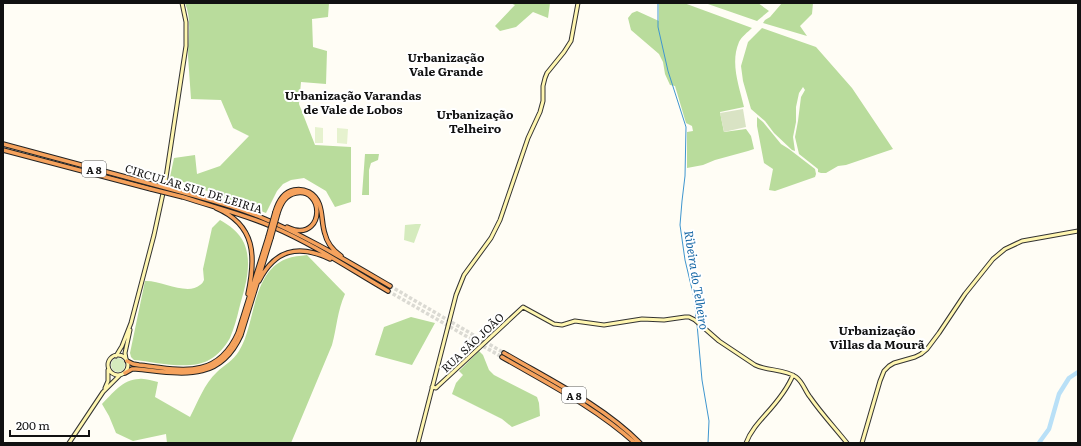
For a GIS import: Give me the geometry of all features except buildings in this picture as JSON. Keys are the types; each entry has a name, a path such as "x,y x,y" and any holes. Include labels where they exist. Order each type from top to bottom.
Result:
{"highway":[{"name":"CIRCULAR SUL DE LEIRIA","path":"3,144 184,195 274,227 300,240 388,291"},
{"name":"CIRCULAR SUL DE LEIRIA","path":"3,150 236,208 278,225 390,286"},
{"path":"126,360 133,364 184,370 197,369 219,359 231,346 238,333 280,200 293,190 307,191 315,197 320,204 324,230 328,242 337,253 355,266"},
{"path":"277,213 281,204 287,197 292,194 299,193 311,197 315,202 318,211 314,223 305,229 295,230 283,225 278,225"},
{"path":"206,204 223,211 232,217 242,226 249,237 252,250 253,268 247,304"},
{"path":"125,373 132,369 189,373 202,371 217,365 228,356 238,343 243,329 269,237"},
{"path":"256,287 269,265 287,252 299,250 310,251 339,262"},
{"name":"A 8","path":"634,443 618,428 595,412 503,355 588,403 614,421 640,443"}],"main road":[{"path":"103,392 119,376 125,373 128,368 125,353 131,323 157,222 186,46 186,22 182,3"},
{"path":"418,443 460,283 464,275 491,238 500,220 528,138 540,112 543,100 543,86 545,78 547,73 571,41 578,3"},
{"path":"862,443 884,370 894,363 916,357 927,349 965,294 993,259 1005,249 1022,240 1078,231"},
{"name":"RUA SÃO JOÃO","path":"432,387 436,388 522,307 546,320 560,325 575,321 604,325 642,319 664,320 690,317 698,322 719,341 754,365 760,368 793,375"},
{"path":"69,443 103,392 108,381 108,362 116,356 122,346 131,323"},
{"path":"116,356 121,356 126,360"},
{"path":"108,368 111,373 119,376"},
{"path":"746,443 754,428 779,398 793,375 800,381 810,398 847,443"}],"green space":[{"path":"185,3 329,3 328,17 312,19 313,47 327,51 326,84 301,82 299,104 315,145 351,147 351,202 335,207 326,191 304,178 291,180 283,184 277,191 266,213 170,177 174,158 195,155 197,174 220,166 249,136 233,128 221,100 191,99 188,56 189,22"},
{"path":"510,3 550,3 548,18 533,12 516,27 500,31 495,26 515,5"},
{"path":"659,3 684,3 752,28 740,40 735,58 736,74 744,107 720,112 724,132 746,129 751,136 754,149 703,165 687,168 687,132 693,131 692,126 686,123 675,86 670,85 659,54 631,30 628,18 632,13 637,11 659,21"},
{"path":"705,3 758,3 769,11 757,21"},
{"path":"782,3 813,3 812,14 800,26 807,36 763,23"},
{"path":"762,28 816,47 852,88 893,149 846,165 838,166 826,173 818,172 818,169 799,154 795,137 801,97 805,90 803,87 799,93 796,107 796,122 793,137 795,151 792,150 774,133 765,121 751,109 743,81 741,66 748,42"},
{"path":"743,109 746,127 724,132 720,113"},
{"path":"757,117 781,144 815,169 815,177 775,191 769,190 773,169 764,163 757,126"},
{"path":"315,127 323,128 323,143 315,143"},
{"path":"337,128 348,129 347,144 337,143"},
{"path":"365,154 379,154 378,160 371,163 369,170 369,195 362,195"},
{"path":"220,220 237,232 244,243 248,259 244,292 230,338 215,356 201,363 192,365 172,365 134,360 130,353 145,281 188,289 195,288 201,284 204,280 203,269 212,228"},
{"path":"421,224 414,243 404,240 405,225"},
{"path":"307,255 345,294 332,345 291,443 167,443 166,434 133,441 116,433 102,404 123,384 133,380 144,379 158,382 155,397 190,417 208,382 217,372 234,358 239,351 249,327 260,287 266,275 275,266 286,259"},
{"path":"411,317 435,323 412,365 375,355 384,327"},
{"path":"479,351 483,355 489,370 494,375 537,397 540,416 512,427 502,419 452,394 456,383 463,375 459,371"},
{"path":"115,358 121,358 125,362 125,368 121,372 115,372 111,368 111,362"}],"waterway":[{"name":"Ribeira do Telheiro","path":"658,3 658,27 668,71 686,127 685,176 680,225 685,260 695,302 696,319"},
{"name":"Ribeira do Telheiro","path":"697,324 702,380 709,421 708,443"},
{"path":"1039,443 1049,429 1059,394 1069,378 1078,372"}],"tunnel":[{"path":"390,286 504,353"},
{"path":"388,291 502,357"}],"district":[{"name":"Urbanização Vale Grande","path":"446,64"},
{"name":"Urbanização Varandas de Vale de Lobos","path":"353,102"},
{"name":"Urbanização Telheiro","path":"475,121"},
{"name":"Urbanização Villas da Mourã","path":"877,337"}]}
